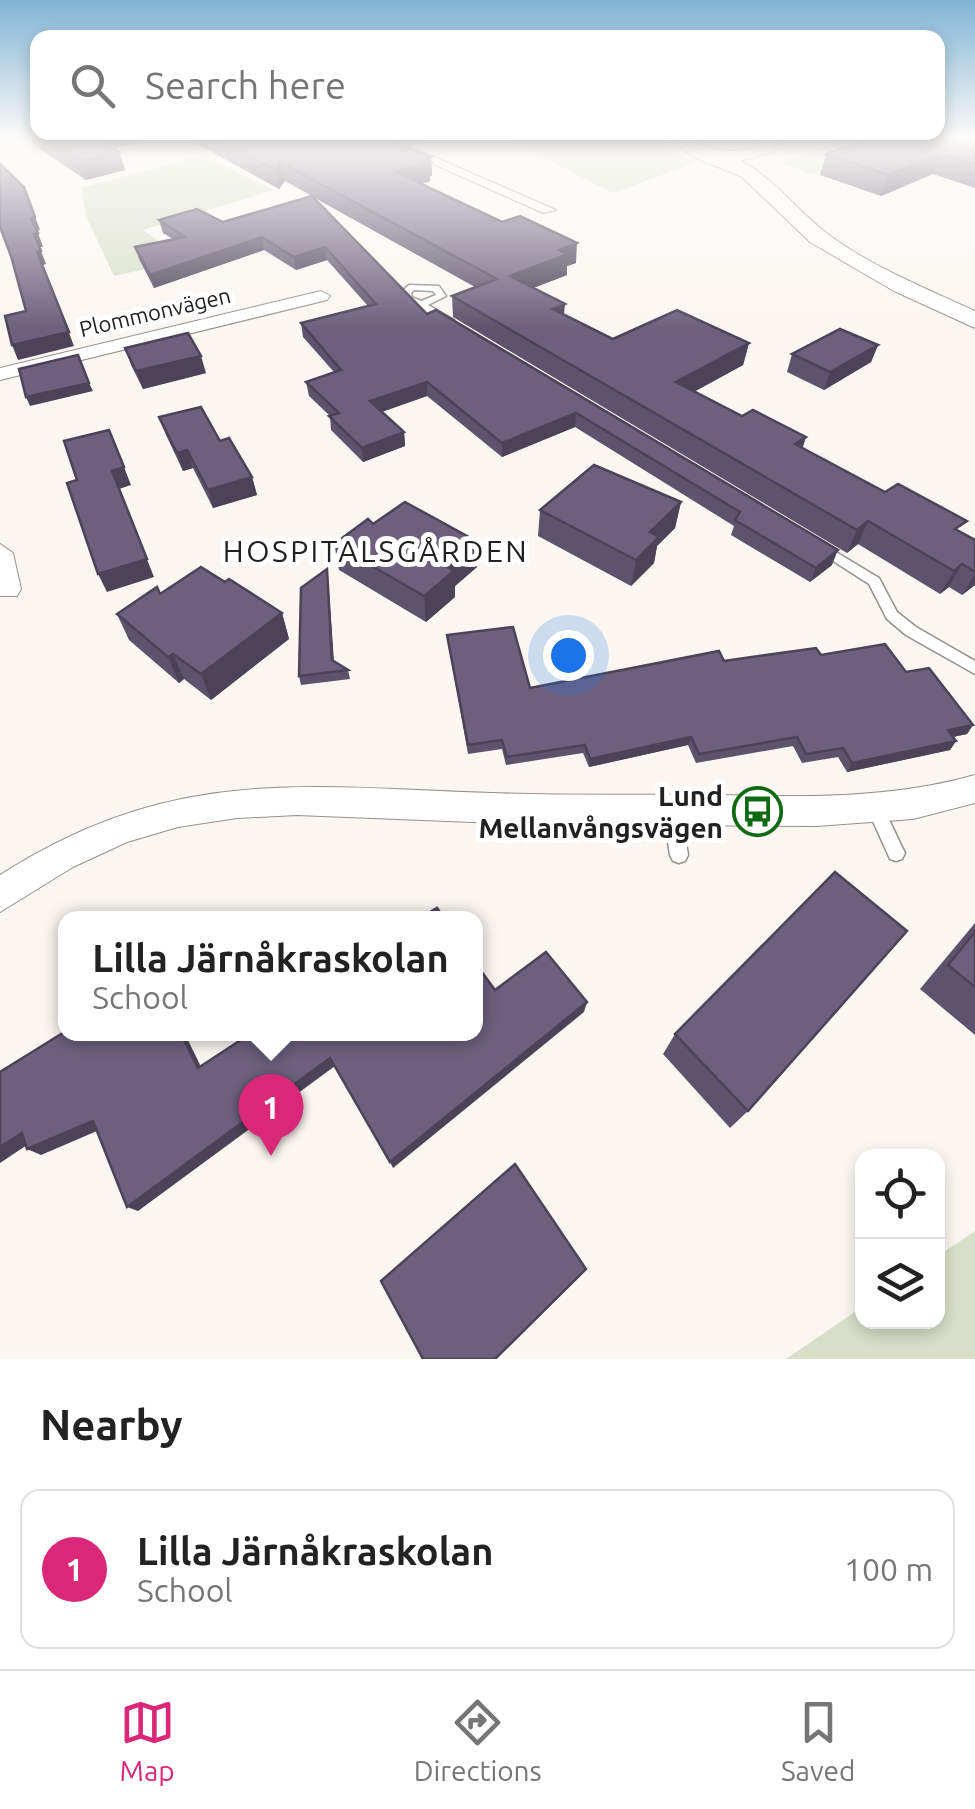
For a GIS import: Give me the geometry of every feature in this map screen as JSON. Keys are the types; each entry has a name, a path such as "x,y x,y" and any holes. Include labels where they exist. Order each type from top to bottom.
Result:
{"main road":[{"path":"780,202 818,238 902,286 975,320"},
{"path":"797,202 850,254"}],"street":[{"path":"531,202 548,210"},
{"name":"Plommonvägen","path":"0,374 321,296"},
{"path":"0,553 6,589"},
{"path":"0,895 110,829 216,804 275,800 818,812 875,808 975,789"}],"lane":[{"path":"423,304 468,332"},
{"path":"811,540 874,581 892,615 911,632 975,668"},
{"path":"875,808 896,853"},
{"path":"672,810 679,855"}],"green space":[{"path":"84,202 233,202 143,230 185,260 114,276 87,218"},
{"path":"975,1231 975,1359 786,1359 855,1312 855,1329 945,1329 945,1251"}],"building":[{"path":"0,202 30,202 41,251 37,252 69,332 12,345 5,316 26,311 0,227"},
{"path":"290,202 318,202 427,314 436,310 838,550 816,568 735,520 740,512 576,413 502,443 427,382 370,401 404,432 362,448 329,416 339,413 306,382 341,370 301,323 376,304 325,247 294,257 262,237 150,275 135,247 185,237 159,220 197,209 223,222"},
{"path":"355,202 460,202 502,222 520,216 577,243 559,250 568,254 510,276 565,304 553,309 613,339 677,310 749,343 676,382 742,416 753,410 806,437 795,444 885,492 898,484 967,521 955,529 975,540 975,572 962,564 954,571 868,521 857,530 452,296 497,279"},
{"path":"840,329 878,345 830,372 792,354"},
{"path":"188,333 201,356 136,371 125,348"},
{"path":"78,355 89,383 26,397 19,369"},
{"path":"201,407 220,441 229,438 252,477 208,490 187,450 177,453 159,417"},
{"path":"109,430 124,467 112,471 147,559 98,574 67,483 77,480 64,441"},
{"path":"594,465 681,502 650,532 659,537 636,560 540,510"},
{"path":"405,502 476,541 446,566 454,571 424,596 334,544 368,519 373,524"},
{"path":"201,567 225,582 229,579 282,613 201,674 173,654 168,657 117,614 157,587 160,594"},
{"path":"327,569 332,660 348,670 299,676 301,588"},
{"path":"513,627 530,688 719,651 724,661 816,648 821,655 885,644 906,672 929,668 973,725 948,730 956,741 852,763 843,748 806,754 797,737 699,754 691,737 590,759 585,745 507,757 502,740 468,745 447,635"},
{"path":"835,872 907,931 748,1111 675,1034"},
{"path":"975,932 975,987 948,965"},
{"path":"546,952 587,1002 390,1162 330,1058 127,1207 93,1121 27,1149 22,1133 0,1147 0,1072 58,1036 58,1041 184,1041 198,1068 239,1041 483,1041 483,974 495,990"},
{"path":"515,1164 586,1269 495,1359 423,1359 381,1281"}],"place":[{"name":"Lund Mellanvångsvägen","path":"758,812"},
{"name":"Lilla Järnåkraskolan","path":"271,1156"}],"district":[{"name":"HOSPITALSGÅRDEN","path":"376,552"}]}
